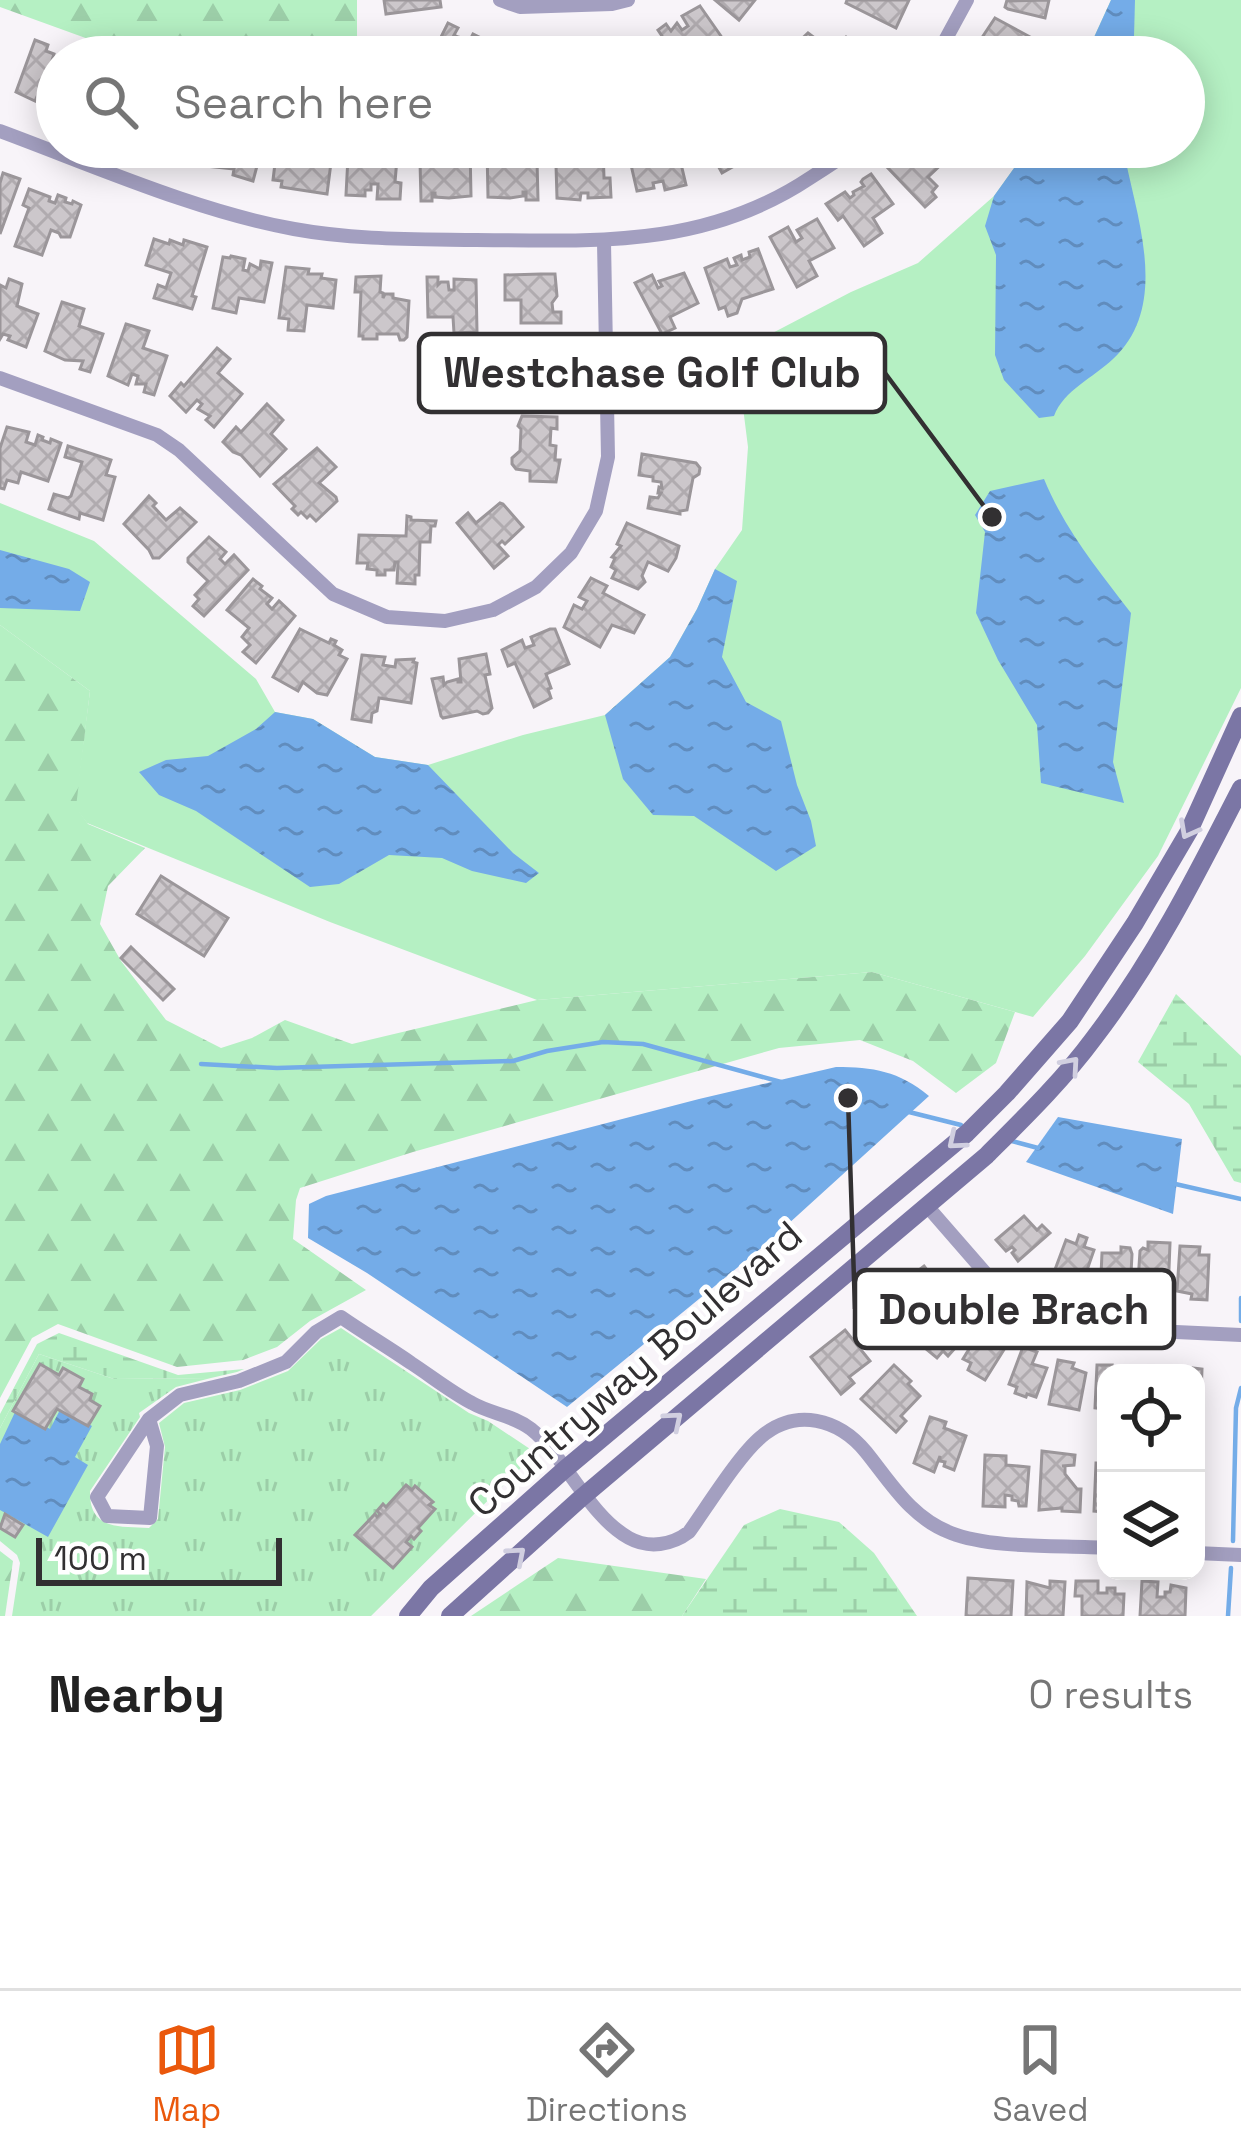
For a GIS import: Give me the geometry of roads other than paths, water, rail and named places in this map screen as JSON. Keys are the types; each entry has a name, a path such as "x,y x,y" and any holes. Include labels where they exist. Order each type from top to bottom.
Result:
{"street":[{"path":"500,0 520,7 628,0"},
{"path":"947,36 967,0"},
{"path":"0,131 36,144"},
{"path":"101,168 208,207 291,229 365,238 604,242 669,235 731,218 790,191 824,168"},
{"path":"0,378 157,435 179,450 333,594 387,617 446,621 493,610 536,587 571,553 596,511 608,457 604,242"},
{"name":"Countryway Boulevard","path":"408,1616 431,1588 564,1470 967,1133 1007,1094 1070,1021 1135,923 1189,831 1240,722"},
{"name":"Countryway Boulevard","path":"452,1614 1029,1114 1094,1038 1171,920 1241,788"},
{"path":"1053,1008 1069,1011 1084,1000"},
{"path":"907,1180 988,1276 1020,1306 1090,1328 1241,1335"},
{"path":"149,1419 157,1446 150,1518 107,1516 97,1497 149,1419 180,1395 239,1382 286,1362 316,1331 341,1317 474,1405 528,1426 585,1495 625,1536 640,1543 668,1544 689,1532 764,1434 790,1421 823,1421 854,1438 908,1506 949,1533 979,1541 1097,1548"},
{"path":"1205,1553 1241,1555"},
{"path":"431,1588 452,1614"}],"water":[{"path":"1111,0 1135,0 1134,36 1095,36"},
{"path":"1014,168 1128,168 1145,258 1141,312 1131,337 1113,359 1065,399 1054,416 1039,418 1004,380 995,355 996,255 985,226 994,196"},
{"path":"1044,479 1072,532 1131,613 1113,762 1124,803 1041,783 1037,725 976,613 985,532 975,515 990,491"},
{"path":"0,550 69,569 90,582 80,611 0,608"},
{"path":"715,569 737,581 722,657 746,702 781,721 811,821 816,846 776,871 694,816 653,815 623,779 605,715 670,657"},
{"path":"275,712 313,719 375,757 428,765 513,853 539,873 526,883 472,871 442,858 389,855 339,884 310,887 196,811 159,795 139,772 166,760 208,756 256,729"},
{"path":"836,1067 885,1072 929,1096 765,1245 567,1407 308,1238 309,1204 326,1196"},
{"path":"1058,1117 1182,1139 1173,1214 1026,1162"},
{"path":"61,1408 92,1426 75,1457 88,1465 48,1537 0,1510 0,1444 16,1410 50,1429"}],"waterway":[{"path":"201,1064 277,1068 513,1061 603,1042 643,1044 781,1082"},
{"path":"909,1112 961,1125"},
{"path":"1008,1140 1038,1148"},
{"path":"1171,1183 1241,1199"},
{"path":"1241,1298 1241,1321"},
{"path":"1233,1541 1236,1408 1241,1388"},
{"path":"1228,1616 1231,1568"}],"place":[{"name":"Westchase Golf Club","path":"992,517"},
{"name":"Double Brach","path":"848,1098"}]}
